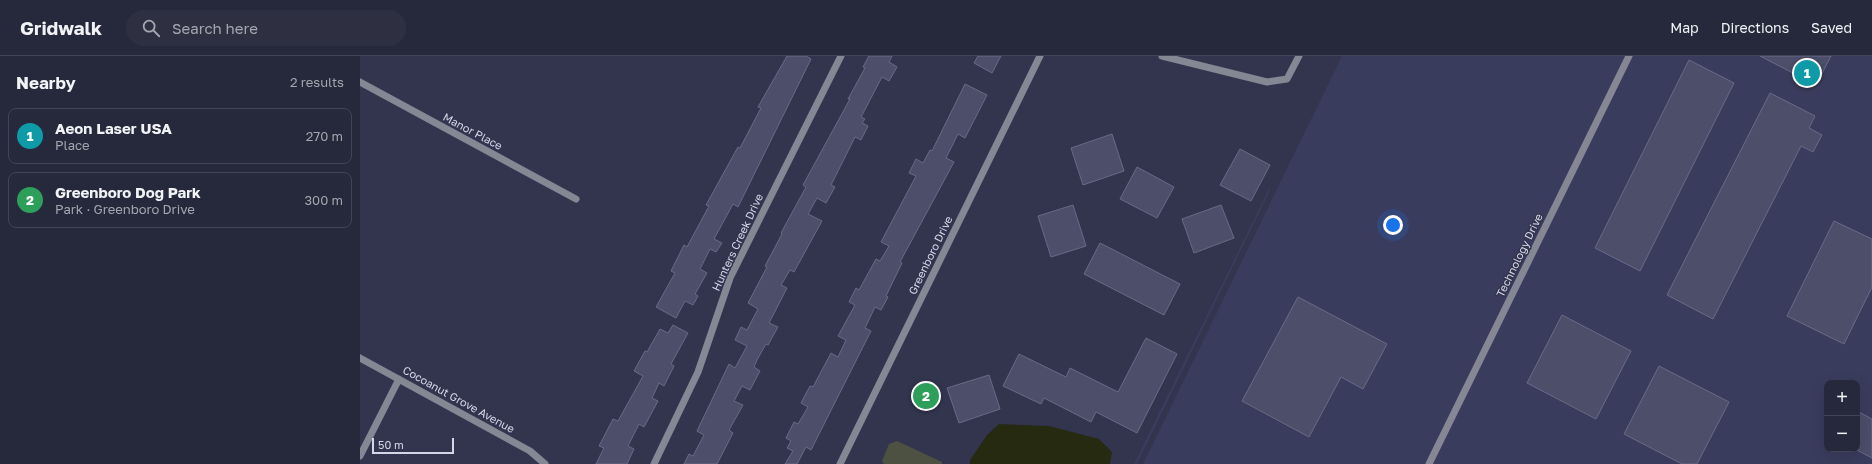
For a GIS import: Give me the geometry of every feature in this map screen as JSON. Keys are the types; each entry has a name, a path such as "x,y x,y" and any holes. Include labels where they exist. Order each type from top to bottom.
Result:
{"street":[{"name":"Hunters Creek Drive","path":"654,464 698,372 730,278 841,56"},
{"name":"Greenboro Drive","path":"840,464 1040,56"},
{"path":"1162,56 1267,82 1287,79 1299,56"},
{"name":"Technology Drive","path":"1428,464 1629,56"},
{"name":"Manor Place","path":"360,82 576,199"},
{"name":"Cocoanut Grove Avenue","path":"360,358 530,451 545,464"},
{"path":"360,456 399,378"}],"shaded area":[{"path":"1342,56 1872,56 1872,464 1143,464"},
{"path":"1269,189 1270,190 1137,464 1134,464"},
{"path":"999,424 1049,426 1099,439 1112,452 1110,464 970,464 970,460 987,435"},
{"path":"897,441 942,462 942,464 884,464 882,461 889,444"}],"building":[{"path":"787,56 806,56 811,59 738,207 733,204 714,239 722,243 716,252 710,249 700,269 707,273 695,294 698,296 693,305 685,301 676,318 656,307 675,273 671,271 684,245 687,247 709,206 706,205 738,147 740,148 761,108 758,107"},
{"path":"869,56 892,56 889,62 897,67 889,81 882,77 861,117 865,119 862,123 868,126 861,140 855,137 831,185 835,187 826,203 817,198 808,214 822,221 794,272 790,270 781,285 787,288 769,323 778,327 768,345 766,344 757,360 754,367 760,371 750,390 742,386 734,401 743,405 729,430 733,433 717,464 684,464 689,454 693,456 704,435 697,431 729,364 735,368 747,346 735,340 741,327 747,330 758,309 748,303 767,267 765,266 782,234 781,233 806,187 803,185 850,99 848,99 865,68 863,67"},
{"path":"978,56 1001,56 992,73 974,63"},
{"path":"1760,56 1831,56 1816,85"},
{"path":"1689,60 1734,83 1640,271 1595,248"},
{"path":"965,84 987,95 965,138 958,134 946,158 954,162 900,262 902,263 881,310 875,307 865,328 871,331 811,450 806,447 797,464 785,464 793,451 787,448 791,441 786,438 794,422 798,424 808,407 801,403 810,386 813,387 831,353 838,357 846,340 838,336 855,305 849,302 856,288 859,290 876,259 880,261 889,246 881,242 916,176 909,173 916,159 923,163 930,150 932,151"},
{"path":"1770,93 1815,116 1809,128 1822,135 1813,152 1801,146 1713,319 1667,295"},
{"path":"1112,134 1124,171 1083,185 1071,148"},
{"path":"1240,149 1270,165 1251,201 1220,185"},
{"path":"1137,167 1174,187 1157,218 1120,199"},
{"path":"1073,205 1086,246 1051,257 1038,216"},
{"path":"1221,205 1234,238 1194,253 1182,219"},
{"path":"1834,221 1872,239 1872,287 1844,344 1787,316"},
{"path":"1100,243 1180,284 1164,315 1084,274"},
{"path":"1298,297 1387,344 1363,389 1341,377 1309,437 1242,401"},
{"path":"1562,315 1631,351 1596,419 1527,383"},
{"path":"673,325 688,333 671,364 674,366 664,386 659,383 652,398 658,401 644,427 639,424 628,446 634,449 627,464 596,464 604,448 599,446 613,419 618,421 643,376 634,371 645,351 647,352 660,329 668,333"},
{"path":"1146,338 1177,354 1137,433 1096,412 1091,422 1044,398 1041,404 1003,386 1019,354 1066,377 1070,368 1118,392"},
{"path":"1659,366 1729,402 1697,464 1682,464 1624,434"},
{"path":"989,375 1000,409 959,423 947,388"},
{"path":"1860,413 1872,419 1872,458 1860,452"}],"place":[{"name":"Aeon Laser USA","path":"1807,73"},
{"name":"Greenboro Dog Park","path":"926,396"}]}
